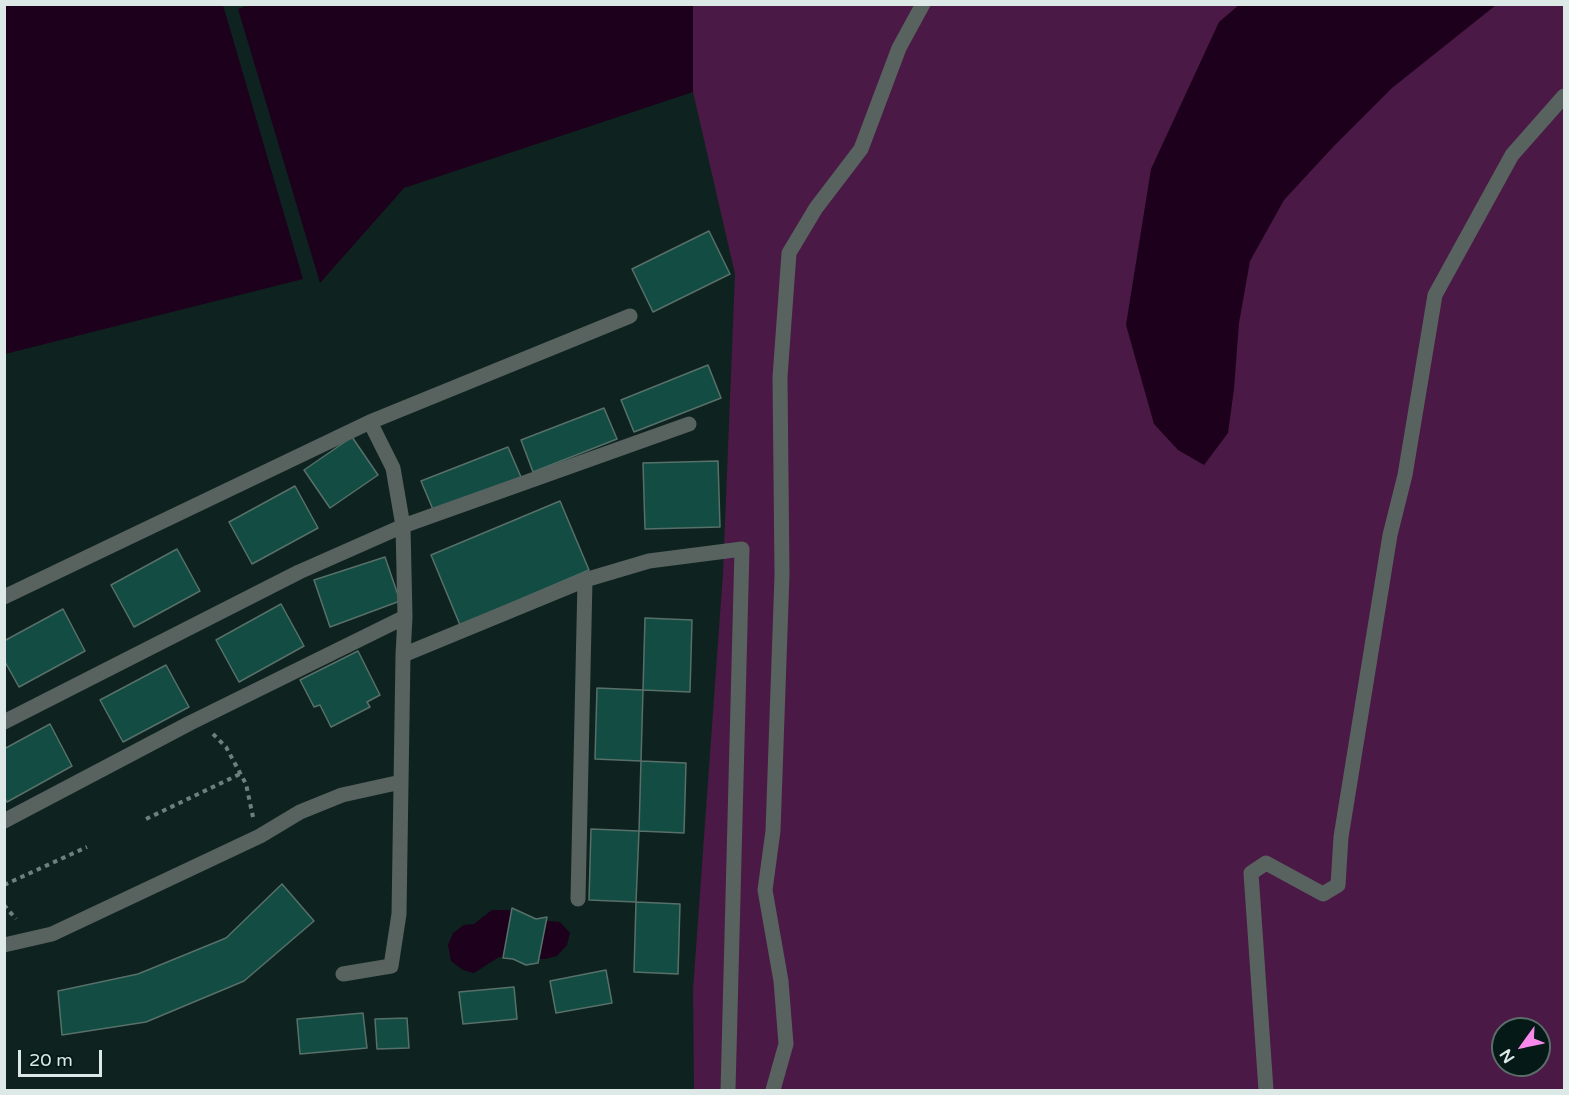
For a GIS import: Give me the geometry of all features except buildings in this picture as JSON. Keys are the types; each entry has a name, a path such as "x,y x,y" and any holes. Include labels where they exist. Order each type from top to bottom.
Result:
{"street":[{"path":"773,1090 786,1044 781,981 765,891 773,831 782,575 780,377 789,253 816,208 861,149 899,48 923,4"},
{"path":"1266,1090 1251,873 1266,863 1323,894 1338,885 1341,837 1387,558 1406,475 1435,295 1512,155 1564,96"},
{"path":"4,597 370,422 630,316"},
{"path":"343,975 391,966 399,914 402,655 405,617 403,526 393,468 370,422"},
{"path":"4,722 299,572 403,526 689,424"},
{"path":"402,655 585,579 649,561 742,549 728,1090"},
{"path":"578,898 585,579"},
{"path":"4,821 198,719 405,617"},
{"path":"4,945 52,934 260,836 300,812 342,795 401,782"}],"path":[{"path":"198,719 226,747 246,784 254,821 238,846"},
{"path":"146,819 240,774"},
{"path":"4,885 87,847"}],"shaded area":[{"path":"5,4 223,5 303,279 5,354"},
{"path":"251,4 693,5 693,92 404,188 320,283 238,9"},
{"path":"693,5 1564,5 1564,1090 694,1090 693,990 723,573 735,274 693,92"},
{"path":"1239,5 1496,5 1392,88 1284,200 1250,261 1239,323 1228,433 1204,465 1178,450 1154,424 1126,325 1151,169 1219,22"},
{"path":"492,910 508,910 524,915 535,923 560,922 570,933 567,945 557,956 545,959 499,957 474,973 463,970 451,961 448,945 453,933 464,925 474,924"}]}
